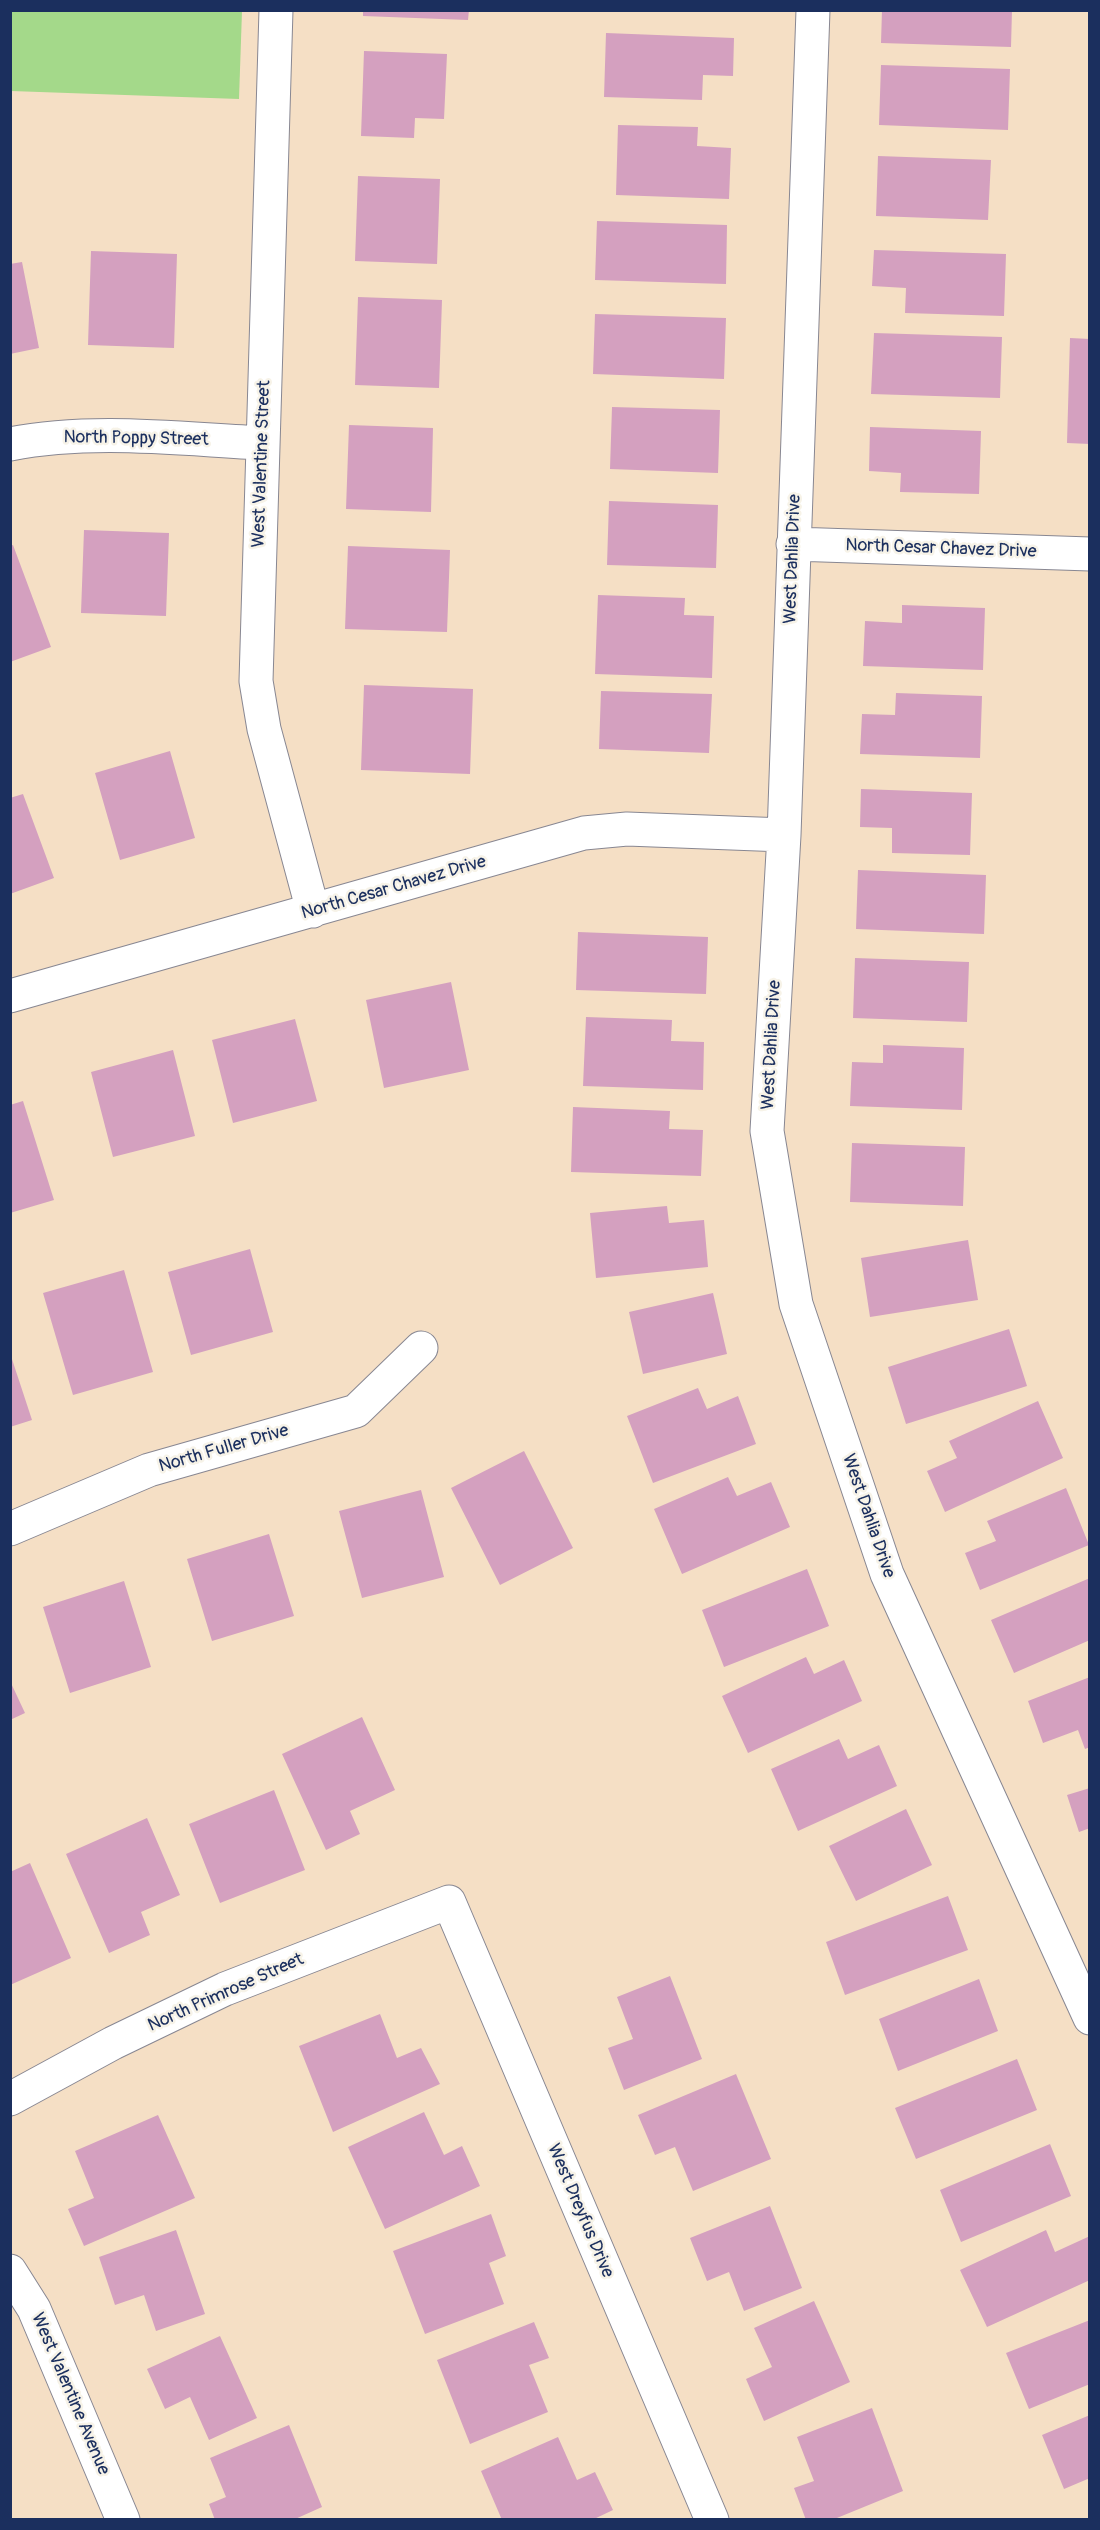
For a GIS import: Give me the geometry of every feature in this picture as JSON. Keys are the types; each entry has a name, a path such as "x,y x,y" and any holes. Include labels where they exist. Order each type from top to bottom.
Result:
{"street":[{"name":"West Valentine Street","path":"276,10 256,681 264,729 314,911"},
{"name":"West Dahlia Drive","path":"813,10 784,834 767,1131 796,1304 887,1574 1089,2018"},
{"name":"North Poppy Street","path":"10,444 80,435 263,442"},
{"name":"North Cesar Chavez Drive","path":"793,544 1089,554"},
{"name":"North Cesar Chavez Drive","path":"10,996 584,833 627,829 784,834"},
{"name":"North Fuller Drive","path":"10,1528 149,1470 356,1411 421,1348"},
{"name":"North Primrose Street","path":"10,2099 113,2043 225,1989 449,1902"},
{"name":"West Dreyfus Drive","path":"449,1902 712,2520"},
{"name":"West Valentine Avenue","path":"10,2271 34,2309 123,2520"}],"green space":[{"path":"11,10 242,11 239,99 11,91"}],"building":[{"path":"363,10 469,10 468,20 363,16"},
{"path":"882,10 1012,10 1011,47 881,43"},
{"path":"606,33 734,38 733,76 703,75 702,100 604,97"},
{"path":"364,51 447,54 444,119 415,118 414,138 361,136"},
{"path":"881,65 1010,69 1008,130 879,125"},
{"path":"618,125 698,127 697,146 731,148 729,199 616,195"},
{"path":"878,156 991,160 988,220 876,216"},
{"path":"358,176 440,179 437,264 355,261"},
{"path":"597,221 727,225 726,284 595,280"},
{"path":"874,250 1006,254 1004,316 905,313 906,288 872,286"},
{"path":"91,251 177,254 174,348 88,345"},
{"path":"22,262 39,348 10,354 10,264"},
{"path":"358,297 442,300 439,388 355,385"},
{"path":"595,314 726,318 724,379 593,374"},
{"path":"874,333 1002,337 1000,398 871,394"},
{"path":"1070,338 1090,339 1090,444 1067,443"},
{"path":"612,407 720,410 718,473 610,469"},
{"path":"349,425 433,428 431,512 346,509"},
{"path":"870,427 981,431 979,494 900,492 901,473 869,471"},
{"path":"609,501 718,505 716,568 607,565"},
{"path":"84,530 169,533 166,616 81,613"},
{"path":"13,545 51,647 10,662 10,546"},
{"path":"348,546 450,550 447,632 345,629"},
{"path":"598,595 685,598 684,615 714,616 712,678 595,674"},
{"path":"902,605 985,608 983,670 863,666 865,621 902,623"},
{"path":"364,685 473,689 470,774 361,770"},
{"path":"601,691 712,694 709,753 599,749"},
{"path":"896,693 982,696 980,758 860,754 862,714 895,715"},
{"path":"170,751 195,838 120,860 95,773"},
{"path":"861,789 972,793 970,855 892,853 892,828 860,827"},
{"path":"23,794 54,878 10,894 10,798"},
{"path":"858,870 986,875 984,934 856,929"},
{"path":"578,932 708,937 706,994 576,990"},
{"path":"855,958 969,962 967,1022 853,1018"},
{"path":"451,982 469,1070 384,1088 366,1000"},
{"path":"586,1017 672,1020 671,1041 704,1042 703,1090 583,1086"},
{"path":"295,1019 317,1101 233,1123 212,1040"},
{"path":"883,1045 964,1048 962,1110 850,1106 852,1062 883,1063"},
{"path":"173,1050 195,1136 113,1157 91,1072"},
{"path":"23,1101 54,1200 10,1213 10,1105"},
{"path":"573,1107 670,1111 669,1129 703,1130 701,1176 571,1172"},
{"path":"852,1143 965,1147 963,1206 850,1202"},
{"path":"667,1206 669,1223 704,1220 708,1267 596,1278 590,1213"},
{"path":"968,1240 978,1300 870,1317 861,1258"},
{"path":"250,1249 273,1332 191,1355 168,1272"},
{"path":"124,1270 153,1372 73,1395 43,1293"},
{"path":"713,1293 727,1354 643,1374 629,1312"},
{"path":"1009,1329 1027,1386 906,1424 888,1367"},
{"path":"10,1353 32,1420 10,1427"},
{"path":"698,1388 707,1409 738,1396 756,1444 653,1483 627,1416"},
{"path":"1038,1401 1063,1458 945,1512 927,1471 957,1458 949,1441"},
{"path":"524,1451 573,1548 500,1585 451,1488"},
{"path":"728,1477 737,1496 771,1482 790,1527 682,1574 654,1509"},
{"path":"1066,1488 1089,1545 980,1590 965,1553 996,1541 987,1521"},
{"path":"421,1490 444,1577 362,1598 339,1511"},
{"path":"269,1534 294,1616 212,1641 187,1559"},
{"path":"807,1569 829,1626 724,1667 702,1610"},
{"path":"1090,1578 1090,1640 1014,1673 991,1620"},
{"path":"124,1581 151,1667 70,1693 43,1607"},
{"path":"806,1657 814,1674 844,1660 862,1701 748,1753 722,1696"},
{"path":"1090,1677 1090,1747 1085,1749 1078,1730 1043,1743 1028,1701"},
{"path":"10,1681 25,1713 10,1720"},
{"path":"362,1717 395,1790 350,1811 360,1834 326,1850 282,1754"},
{"path":"839,1739 848,1759 879,1745 897,1786 798,1831 771,1769"},
{"path":"1090,1788 1090,1828 1079,1832 1067,1795"},
{"path":"274,1790 305,1870 220,1903 189,1824"},
{"path":"906,1809 932,1865 856,1901 829,1846"},
{"path":"147,1818 180,1895 141,1912 150,1935 109,1953 66,1854"},
{"path":"30,1863 71,1958 10,1985 10,1872"},
{"path":"948,1896 968,1950 845,1995 826,1942"},
{"path":"670,1976 702,2059 624,2090 608,2048 633,2039 617,1997"},
{"path":"979,1979 998,2031 898,2071 879,2019"},
{"path":"380,2014 397,2058 421,2048 440,2084 333,2132 299,2046"},
{"path":"1017,2059 1037,2110 916,2159 895,2108"},
{"path":"736,2074 771,2159 693,2191 675,2147 655,2155 638,2115"},
{"path":"424,2112 444,2155 462,2146 480,2186 385,2229 348,2147"},
{"path":"158,2115 195,2198 84,2246 68,2209 94,2198 75,2151"},
{"path":"1050,2144 1071,2196 961,2242 940,2190"},
{"path":"770,2206 802,2288 744,2311 729,2272 707,2281 690,2238"},
{"path":"491,2214 506,2256 489,2263 504,2304 425,2334 393,2251"},
{"path":"176,2230 205,2314 156,2331 144,2295 115,2305 99,2257"},
{"path":"1046,2230 1055,2252 1090,2236 1090,2280 987,2327 960,2270"},
{"path":"814,2301 850,2382 764,2421 746,2379 772,2367 754,2328"},
{"path":"1090,2320 1090,2384 1029,2409 1006,2353"},
{"path":"534,2322 549,2358 529,2365 548,2412 470,2444 437,2360"},
{"path":"220,2336 257,2418 209,2440 190,2397 165,2409 147,2369"},
{"path":"872,2408 903,2491 832,2520 806,2520 794,2488 814,2481 797,2437"},
{"path":"1090,2415 1090,2478 1064,2489 1042,2435"},
{"path":"289,2425 322,2507 293,2520 215,2520 209,2504 226,2497 210,2458"},
{"path":"558,2437 577,2480 595,2472 613,2510 592,2520 502,2520 481,2471"}]}
